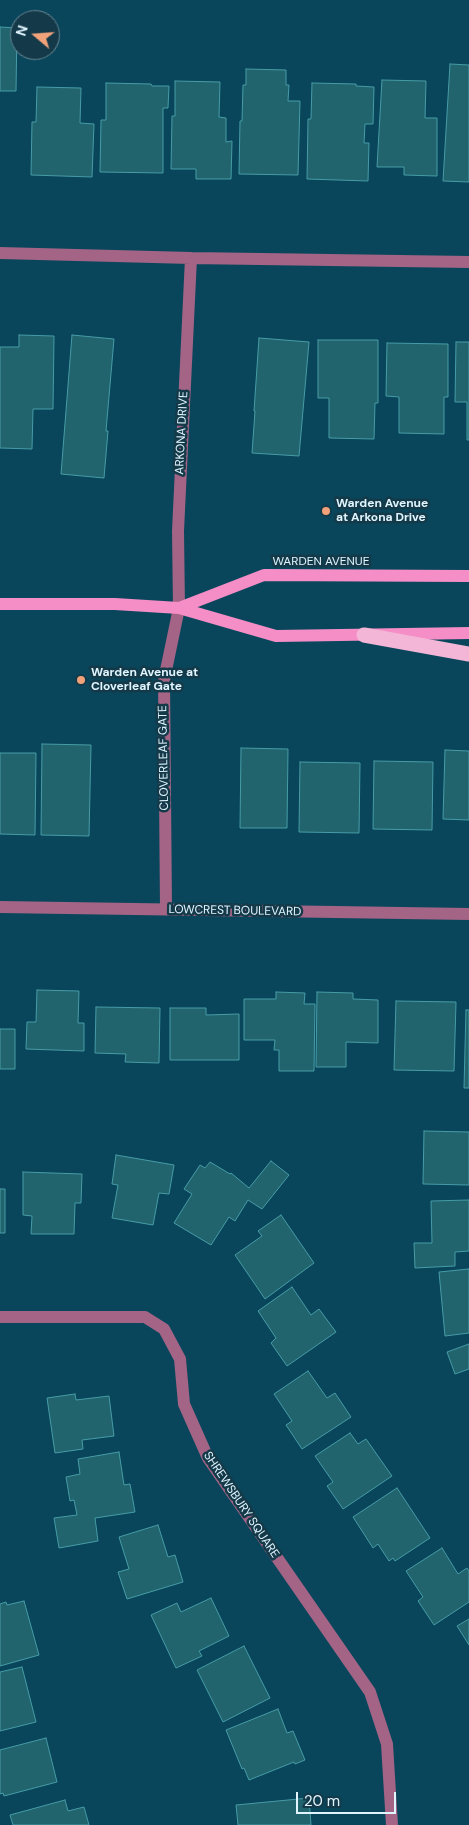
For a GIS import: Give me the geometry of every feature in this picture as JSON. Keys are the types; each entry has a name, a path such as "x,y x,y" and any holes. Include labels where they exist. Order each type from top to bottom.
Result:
{"highway":[{"path":"364,635 469,654"}],"main road":[{"name":"WARDEN AVENUE","path":"180,608 264,576 469,576"},
{"name":"WARDEN AVENUE","path":"0,604 115,604 180,608 276,636 469,633"}],"street":[{"path":"0,253 469,262"},
{"name":"ARKONA DRIVE","path":"180,608 178,531 191,258"},
{"name":"CLOVERLEAF GATE","path":"166,909 164,680 180,608"},
{"name":"LOWCREST BOULEVARD","path":"0,907 469,914"},
{"name":"SHREWSBURY SQUARE","path":"0,1317 145,1317 164,1329 180,1359 184,1404 208,1458 370,1692 387,1744 392,1825"}],"building":[{"path":"0,27 10,28 10,60 16,60 16,91 0,91"},
{"path":"450,64 469,65 469,182 443,181"},
{"path":"246,69 286,70 286,85 289,85 288,101 300,101 298,175 239,174 240,121 242,121 243,85 246,85"},
{"path":"382,80 426,81 425,118 437,118 437,176 404,175 404,167 377,167"},
{"path":"175,81 220,82 219,117 226,118 226,142 232,141 231,179 196,179 196,169 171,169 172,116 175,116"},
{"path":"106,83 169,86 168,108 163,108 163,173 100,172 101,120 106,120"},
{"path":"312,83 356,84 356,86 374,87 373,124 365,124 364,143 369,143 368,181 307,179 308,119 311,119"},
{"path":"37,87 81,88 80,123 94,124 92,177 31,175 32,122 36,122"},
{"path":"19,335 54,336 53,409 33,409 32,449 0,448 0,347 19,347"},
{"path":"72,335 114,339 104,478 61,474"},
{"path":"259,338 309,342 299,456 252,453"},
{"path":"318,340 378,340 378,403 375,403 374,439 329,438 329,398 318,398"},
{"path":"456,342 469,342 469,440 467,440 467,402 455,402"},
{"path":"387,343 448,344 448,397 444,397 444,434 399,433 399,397 386,396"},
{"path":"42,744 91,745 89,836 41,835"},
{"path":"241,748 288,749 287,828 240,828"},
{"path":"445,750 469,751 469,820 443,819"},
{"path":"0,753 36,753 35,835 0,834"},
{"path":"374,761 433,762 432,830 373,829"},
{"path":"300,762 360,763 359,833 299,832"},
{"path":"37,990 79,991 78,1023 84,1023 84,1051 26,1049 27,1022 36,1022"},
{"path":"276,992 305,993 304,1004 315,1004 314,1071 279,1071 279,1050 274,1050 275,1040 244,1040 244,999 276,999"},
{"path":"317,992 353,993 353,999 378,1000 378,1043 346,1042 346,1067 316,1067"},
{"path":"396,1001 456,1002 454,1071 394,1070"},
{"path":"96,1007 160,1008 159,1063 125,1062 126,1054 95,1053"},
{"path":"170,1008 206,1008 206,1015 239,1014 239,1060 170,1060"},
{"path":"466,1010 469,1010 469,1088 464,1088"},
{"path":"0,1029 15,1029 15,1069 0,1069"},
{"path":"424,1131 469,1132 469,1185 423,1184"},
{"path":"116,1155 174,1165 169,1194 159,1193 153,1225 112,1218 118,1185 112,1184"},
{"path":"271,1161 289,1175 262,1209 248,1200 235,1221 229,1217 211,1245 174,1223 192,1194 184,1189 200,1165 205,1168 210,1162 231,1173 249,1188"},
{"path":"23,1172 82,1174 81,1203 75,1203 74,1234 31,1234 32,1216 23,1215"},
{"path":"0,1189 5,1189 5,1233 0,1233"},
{"path":"469,1200 469,1251 455,1252 455,1266 415,1268 414,1243 432,1243 431,1201"},
{"path":"281,1215 314,1263 265,1299 235,1255 262,1236 258,1231"},
{"path":"469,1269 469,1333 445,1336 439,1272"},
{"path":"292,1287 311,1315 319,1309 336,1332 287,1366 271,1343 276,1338 258,1311"},
{"path":"469,1344 469,1369 455,1374 447,1352"},
{"path":"308,1371 327,1398 335,1393 351,1417 302,1449 286,1425 292,1421 274,1394"},
{"path":"75,1394 76,1400 109,1396 114,1436 82,1440 83,1449 55,1453 47,1398"},
{"path":"350,1433 358,1444 366,1439 392,1476 343,1509 327,1486 333,1482 315,1456"},
{"path":"119,1452 124,1485 130,1484 135,1512 95,1518 98,1541 59,1548 54,1518 77,1515 74,1500 70,1501 66,1477 80,1474 78,1459"},
{"path":"397,1488 430,1538 395,1561 393,1558 389,1561 378,1544 373,1548 353,1517"},
{"path":"158,1525 168,1557 175,1555 183,1582 127,1599 118,1572 129,1569 119,1537"},
{"path":"442,1548 458,1574 467,1568 469,1571 469,1602 434,1625 418,1601 423,1597 406,1571"},
{"path":"211,1598 229,1636 199,1651 202,1656 176,1668 151,1615 177,1603 181,1612"},
{"path":"24,1601 39,1655 0,1666 0,1604 6,1602 7,1605"},
{"path":"469,1619 469,1645 457,1626"},
{"path":"244,1646 270,1698 223,1722 197,1670"},
{"path":"22,1667 36,1722 0,1731 0,1672"},
{"path":"278,1709 287,1733 293,1731 305,1760 295,1764 294,1762 249,1780 244,1768 242,1769 226,1730"},
{"path":"46,1738 57,1782 4,1796 3,1793 0,1794 0,1750"},
{"path":"309,1798 311,1825 238,1825 236,1805"},
{"path":"65,1800 68,1811 84,1807 89,1825 13,1825 10,1815"}],"place":[{"name":"Warden Avenue at Arkona Drive","path":"326,511"},
{"name":"Warden Avenue at Cloverleaf Gate","path":"81,680"}]}
